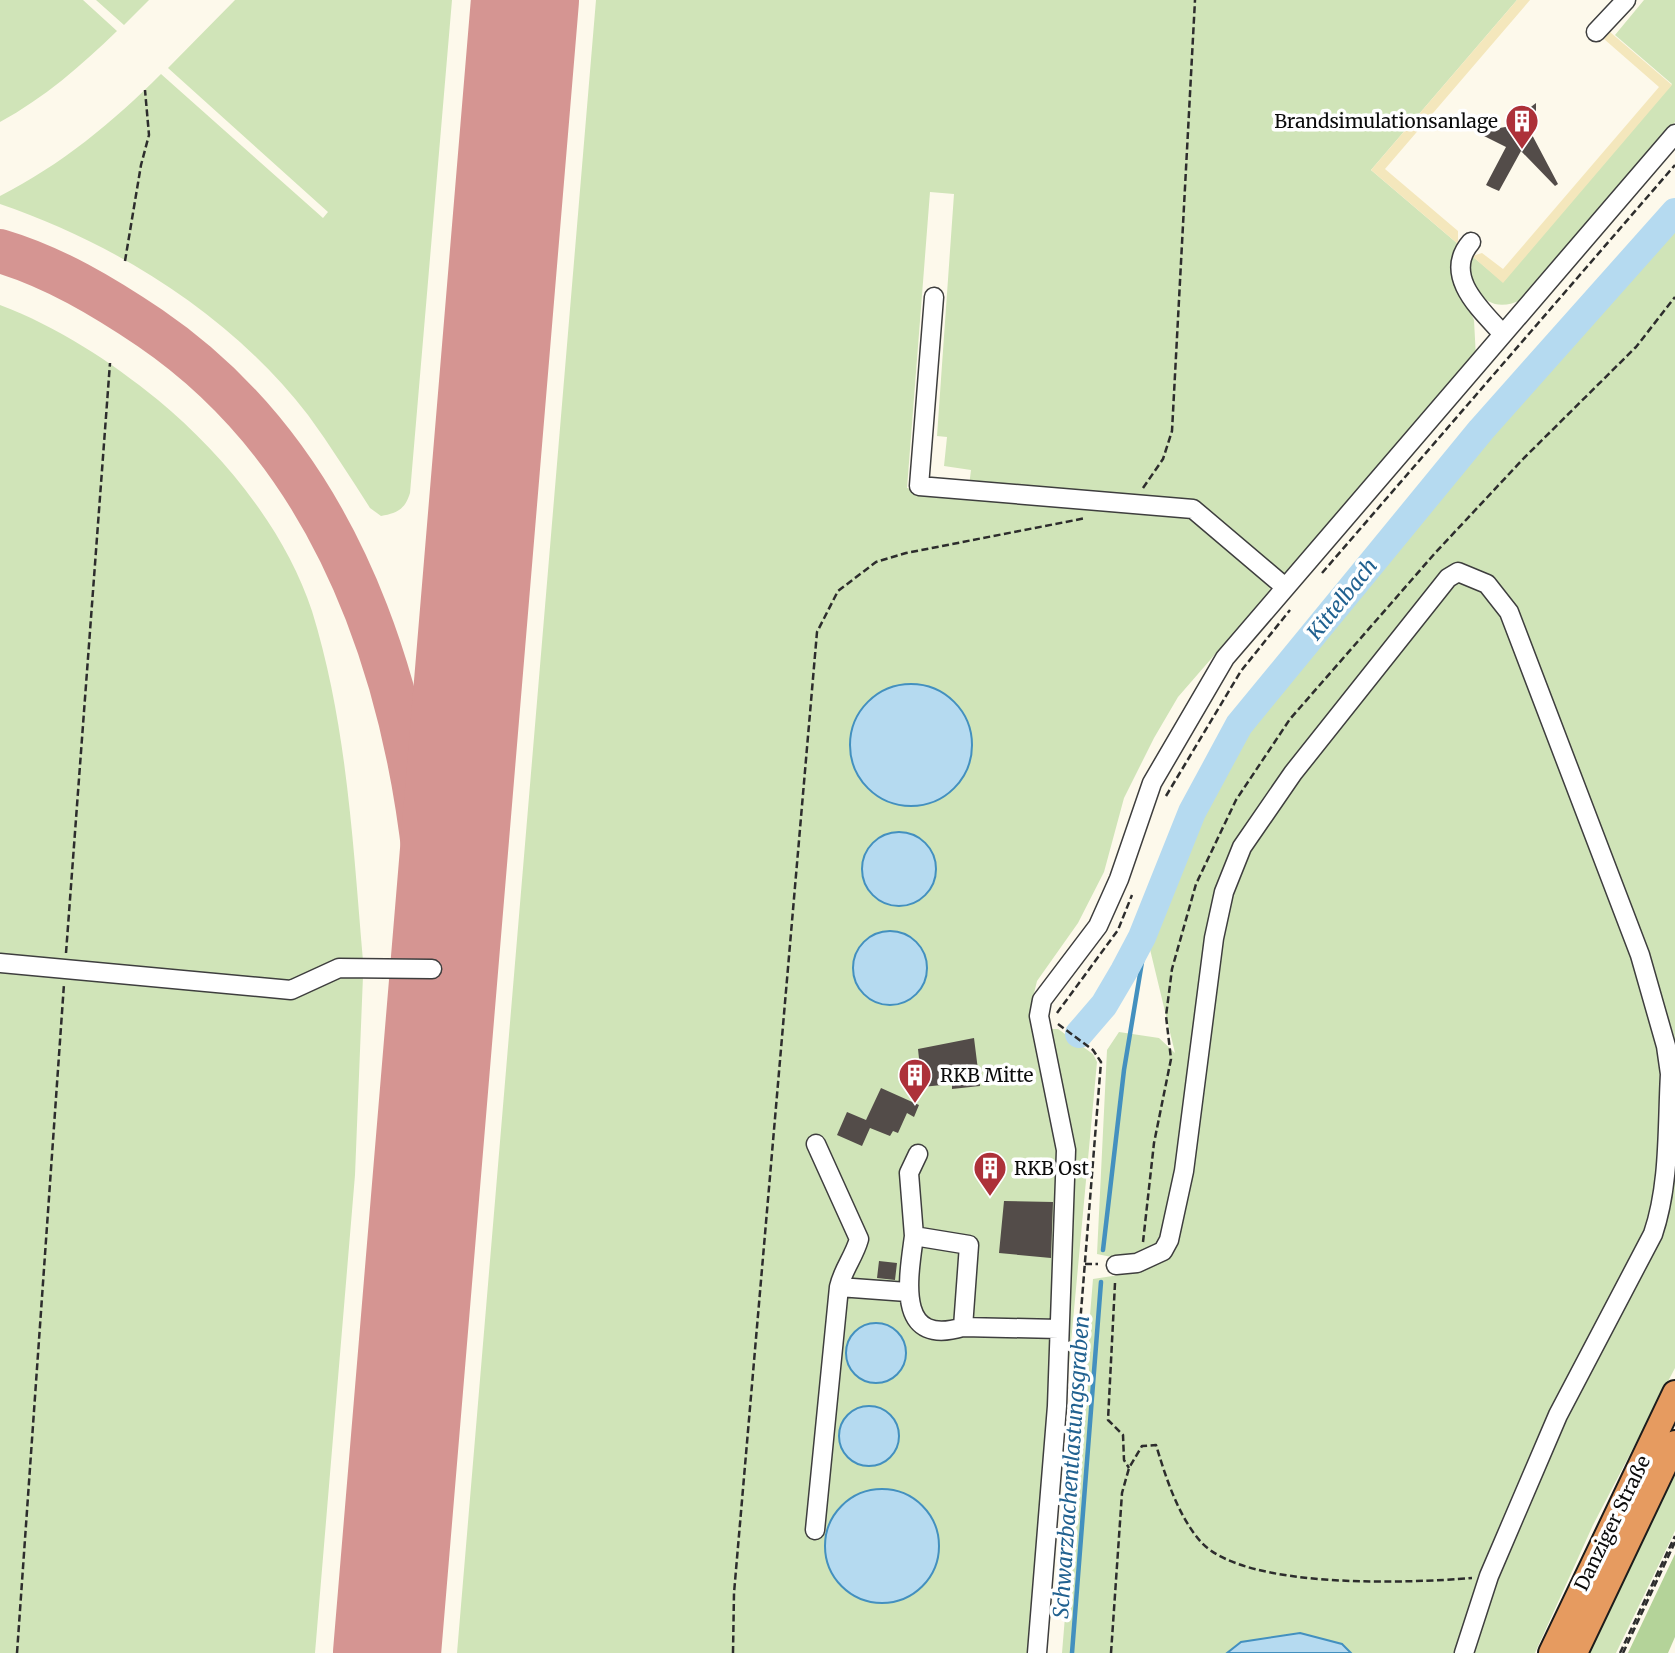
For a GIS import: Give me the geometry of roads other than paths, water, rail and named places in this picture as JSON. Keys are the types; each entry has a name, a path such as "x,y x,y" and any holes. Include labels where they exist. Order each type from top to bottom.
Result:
{"highway":[{"name":"Danziger Straße","path":"1551,1653 1607,1530 1675,1393"},
{"name":"Danziger Straße","path":"1575,1653 1675,1443"}],"lane":[{"path":"1596,32 1626,0"},
{"path":"1037,1653 1057,1406 1066,1150 1039,1016 1042,1000 1098,926 1119,879 1152,783 1225,658 1675,134"},
{"path":"1471,242 1461,257 1461,279 1502,333"},
{"path":"934,297 919,486 1193,509 1285,587"},
{"path":"1116,1265 1138,1263 1163,1251 1169,1240 1184,1171 1214,938 1224,892 1242,847 1280,791 1373,668 1448,578 1458,572 1487,584 1509,612 1640,955 1672,1074 1660,1212 1653,1234 1558,1415 1489,1576 1464,1653"},
{"path":"0,963 291,990 339,968 432,969"},
{"path":"815,1530 839,1287 844,1269 859,1240 816,1144"},
{"path":"918,1154 909,1173 914,1236 907,1292 913,1313 925,1326 948,1331 963,1327 1059,1329"},
{"path":"914,1236 969,1245 963,1327"},
{"path":"839,1287 907,1292"}],"water":[{"path":"911,684 934,689 954,702 967,722 972,745 967,768 954,788 934,801 911,806 888,801 868,788 855,768 850,745 855,722 868,702 888,689"},
{"path":"899,832 920,838 930,848 936,869 930,890 920,900 899,906 878,900 868,890 862,869 868,848 878,838"},
{"path":"890,931 911,937 921,947 927,968 921,989 911,999 890,1005 869,999 859,989 853,968 859,947 869,937"},
{"path":"876,1323 897,1332 906,1353 897,1374 876,1383 855,1374 846,1353 855,1332"},
{"path":"869,1406 886,1411 894,1419 899,1436 894,1453 886,1461 869,1466 852,1461 844,1453 839,1436 844,1419 852,1411"},
{"path":"882,1489 904,1493 922,1506 935,1524 939,1546 935,1568 922,1586 904,1599 882,1603 860,1599 842,1586 829,1568 825,1546 829,1524 842,1506 860,1493"},
{"path":"1300,1633 1342,1644 1351,1653 1227,1653 1241,1642"}],"waterway":[{"name":"Kittelbach","path":"1079,1034 1104,1005 1142,937 1192,812 1239,725 1481,430 1675,212"},
{"name":"Schwarzbachentlastungsgraben","path":"1103,1250 1124,1070 1143,956 1142,937"},
{"name":"Schwarzbachentlastungsgraben","path":"1072,1653 1101,1282"}],"place":[{"name":"Brandsimulationsanlage","path":"1522,151"},
{"name":"RKB Mitte","path":"915,1105"},
{"name":"RKB Ost","path":"990,1198"}]}
